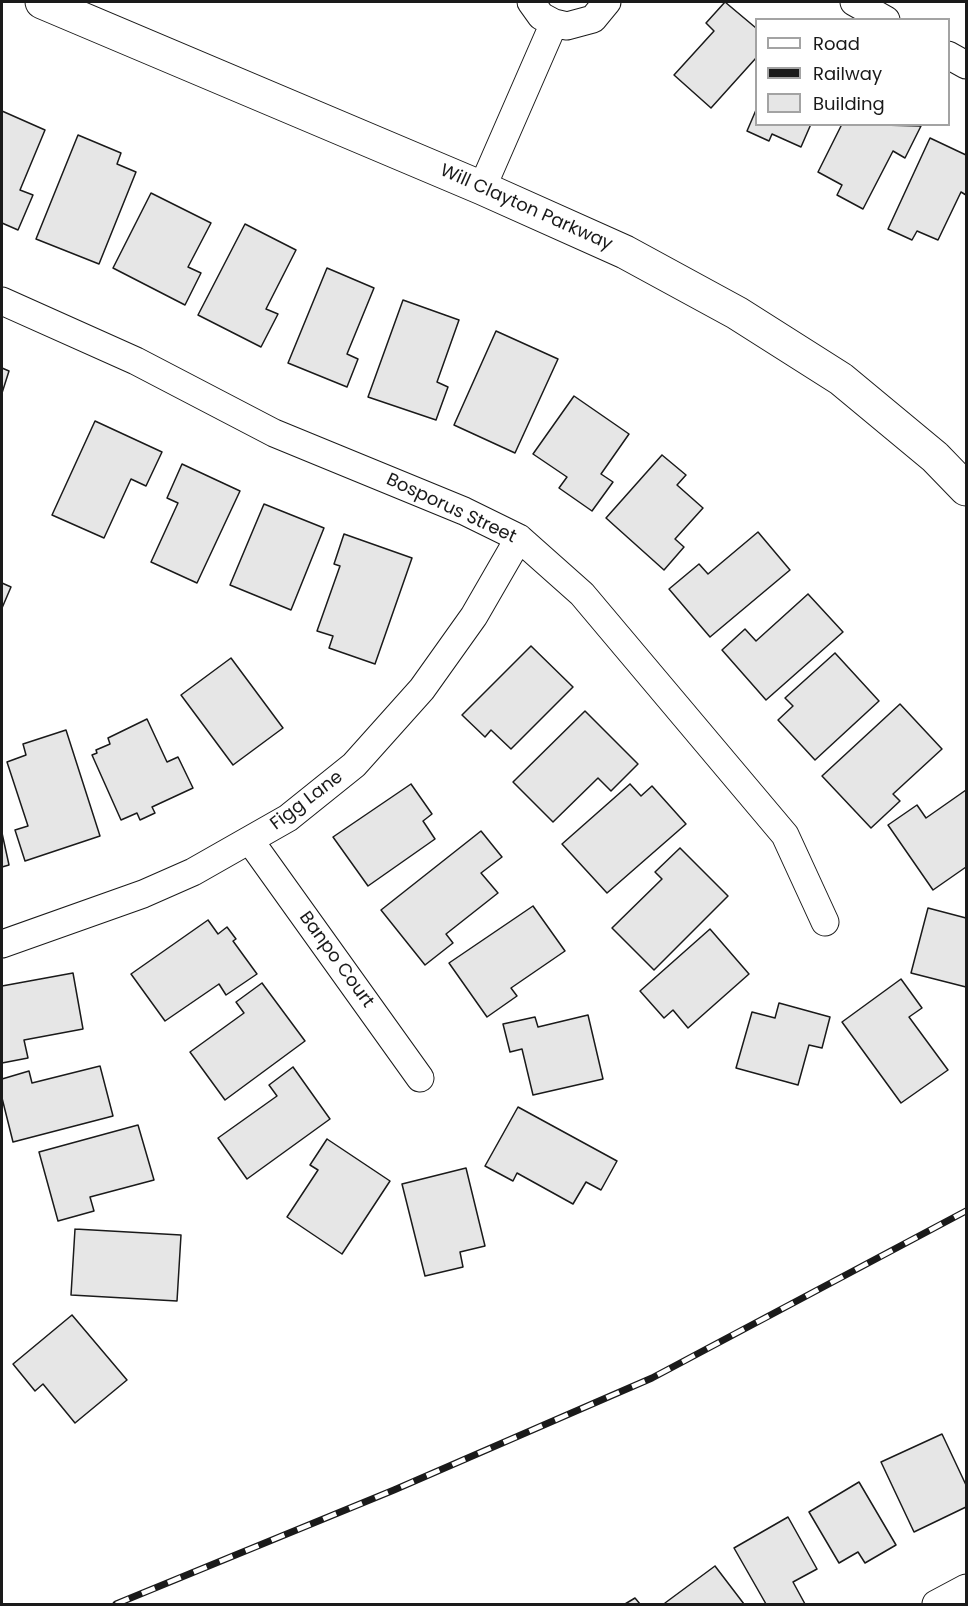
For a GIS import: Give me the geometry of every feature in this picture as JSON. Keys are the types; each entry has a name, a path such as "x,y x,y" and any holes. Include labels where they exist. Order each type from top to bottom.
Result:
{"street":[{"name":"Will Clayton Parkway","path":"42,2 482,188 625,252 737,313 841,379 935,457 966,489"},
{"path":"531,2 541,16 554,24 567,26 580,25 592,19 607,2"},
{"path":"854,2 882,18"},
{"path":"482,188 554,24"},
{"path":"950,56 966,65"},
{"name":"Bosporus Street","path":"2,301 136,361 274,433 464,511 519,538 582,594 785,835 825,922"},
{"name":"Figg Lane","path":"2,944 143,894 251,842 288,818 354,765 414,697 474,616 519,538"},
{"name":"Banpo Court","path":"251,842 420,1078"},
{"path":"936,1605 966,1588"}],"building":[{"path":"725,2 755,27 755,59 711,108 674,75 714,31 706,23"},
{"path":"2,111 45,130 20,190 33,195 18,230 2,223"},
{"path":"755,112 755,126 810,126 801,147 772,134 769,141 747,131"},
{"path":"841,126 921,126 905,158 893,151 863,209 837,195 842,185 818,172"},
{"path":"78,135 121,153 117,164 136,172 99,264 36,239"},
{"path":"930,138 966,155 966,195 961,192 938,240 917,231 912,240 888,229"},
{"path":"151,193 211,223 188,267 201,273 185,305 113,268"},
{"path":"245,224 296,250 266,309 278,314 261,347 198,315"},
{"path":"327,268 374,288 347,354 358,359 347,387 288,363"},
{"path":"403,300 459,320 437,382 448,387 436,420 368,397"},
{"path":"496,331 558,359 515,453 454,425"},
{"path":"2,368 9,371 2,393"},
{"path":"574,396 629,434 601,474 613,482 592,511 559,488 567,477 533,454"},
{"path":"95,421 162,452 146,486 131,479 104,538 52,515"},
{"path":"662,455 686,475 677,485 703,508 675,539 684,547 664,570 606,518"},
{"path":"182,464 240,491 197,583 151,562 178,503 167,498"},
{"path":"264,504 324,528 291,610 230,585"},
{"path":"758,532 790,570 710,637 669,589 699,564 708,574"},
{"path":"344,534 412,558 375,664 329,648 333,636 317,631 340,566 334,564"},
{"path":"2,583 11,587 2,608"},
{"path":"808,594 843,632 766,700 722,650 745,629 756,641"},
{"path":"531,646 573,687 511,749 491,730 485,737 462,715"},
{"path":"835,653 879,701 815,760 778,720 793,706 785,698"},
{"path":"231,658 283,728 233,765 181,695"},
{"path":"900,704 942,749 893,794 900,801 871,828 822,776"},
{"path":"585,711 638,764 611,791 598,778 553,822 513,782"},
{"path":"147,719 167,762 178,757 193,788 152,807 155,813 140,820 137,813 121,820 92,755 97,753 96,750 110,744 108,738"},
{"path":"66,730 100,836 25,861 15,830 28,826 7,762 26,755 23,744"},
{"path":"411,784 432,814 423,821 435,839 368,886 333,837"},
{"path":"630,784 641,796 652,786 686,824 607,893 562,844"},
{"path":"966,790 966,867 933,890 888,825 917,805 926,818"},
{"path":"481,831 502,857 481,873 498,893 446,934 453,943 425,965 381,910"},
{"path":"2,833 9,865 2,867"},
{"path":"680,848 728,896 654,970 612,928 662,879 655,872"},
{"path":"533,906 565,951 511,988 517,996 487,1017 449,963"},
{"path":"928,908 966,918 966,987 911,973"},
{"path":"208,920 218,934 227,927 236,939 233,941 257,974 226,995 219,984 165,1021 131,974"},
{"path":"710,929 749,974 688,1028 673,1010 664,1018 640,991"},
{"path":"73,973 83,1029 24,1040 28,1058 2,1063 2,986"},
{"path":"901,979 922,1008 909,1017 948,1070 901,1103 842,1022"},
{"path":"262,983 305,1041 225,1100 190,1052 244,1013 236,1002"},
{"path":"779,1003 830,1017 822,1048 809,1045 798,1085 736,1068 752,1012 775,1018"},
{"path":"588,1015 603,1079 533,1095 522,1049 510,1052 503,1024 535,1017 538,1027"},
{"path":"100,1066 113,1116 13,1142 2,1098 2,1079 29,1071 32,1083"},
{"path":"293,1067 330,1119 247,1179 218,1138 277,1096 269,1085"},
{"path":"518,1107 617,1161 601,1190 586,1182 573,1204 517,1173 513,1181 485,1166"},
{"path":"138,1125 154,1180 90,1197 94,1211 58,1221 39,1152"},
{"path":"327,1139 390,1181 342,1254 287,1217 318,1170 310,1165"},
{"path":"466,1168 485,1246 460,1252 463,1267 425,1276 402,1184"},
{"path":"75,1229 181,1235 177,1301 71,1295"},
{"path":"72,1315 127,1380 75,1423 43,1384 35,1391 13,1364"},
{"path":"942,1434 966,1485 966,1507 914,1532 881,1462"},
{"path":"859,1482 896,1545 865,1563 858,1552 839,1563 809,1512"},
{"path":"788,1517 817,1569 793,1582 805,1604 766,1604 734,1548"},
{"path":"715,1566 744,1604 665,1603"},
{"path":"635,1598 640,1604 625,1604"}],"railway":[{"path":"116,1604 394,1490 652,1378 966,1211"}]}
